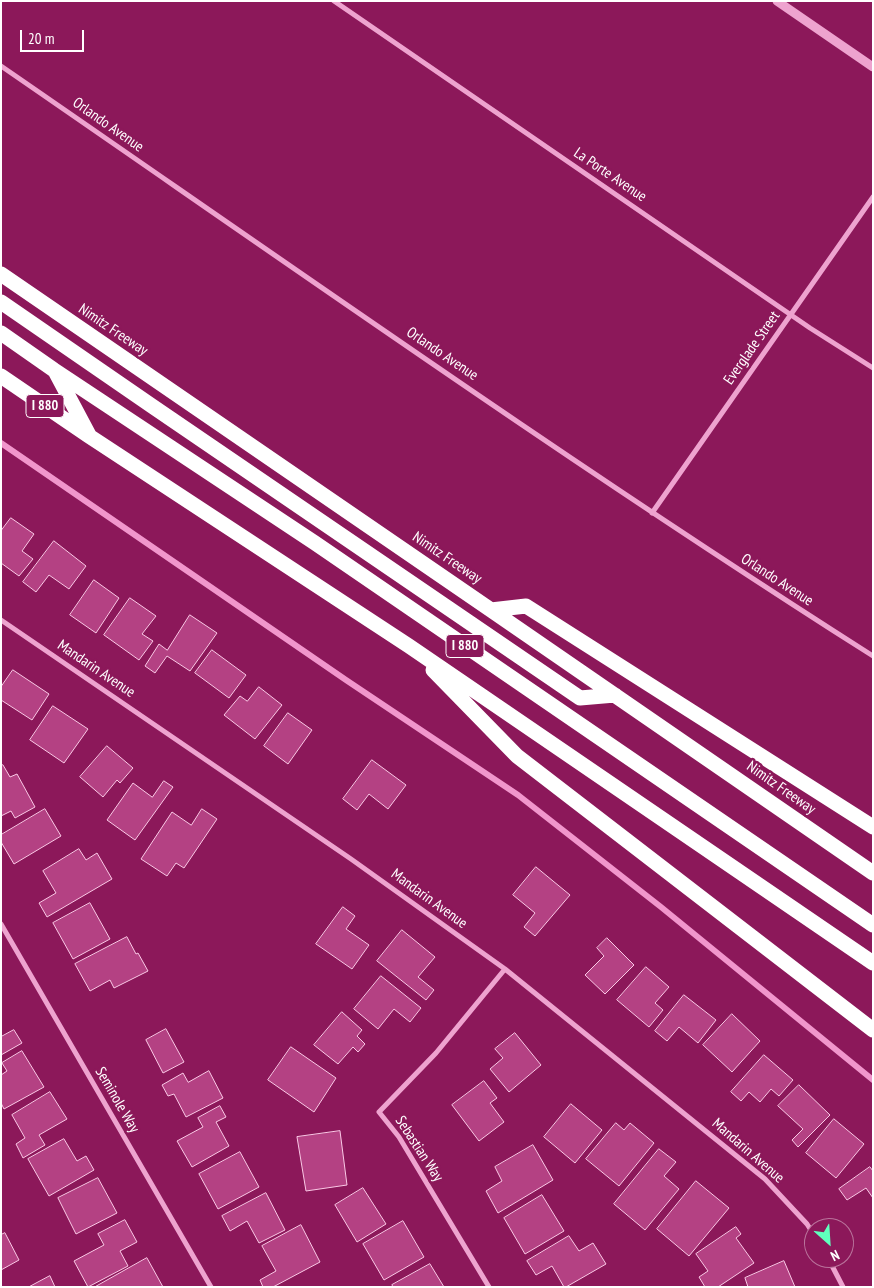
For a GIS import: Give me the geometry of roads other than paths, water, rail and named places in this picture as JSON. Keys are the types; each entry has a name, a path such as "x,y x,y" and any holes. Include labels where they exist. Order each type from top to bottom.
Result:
{"highway":[{"name":"Nimitz Freeway","path":"1,274 873,873"},
{"name":"I 880","path":"1,302 580,698 615,695"},
{"name":"I 880","path":"1,333 315,543 873,925"},
{"path":"54,370 89,436"},
{"name":"I 880","path":"1,376 409,646 873,962"},
{"path":"492,610 526,606 873,827"},
{"path":"409,646 517,756 873,1030"}],"street":[{"name":"La Porte Avenue","path":"334,1 790,314 873,368"},
{"path":"778,1 873,67"},
{"name":"Orlando Avenue","path":"1,66 652,513 873,656"},
{"name":"Everglade Street","path":"652,513 873,197"},
{"name":"Mandarin Avenue","path":"1,620 351,859 504,969 766,1179 804,1221"},
{"name":"Seminole Way","path":"1,924 211,1287"},
{"name":"Sebastian Way","path":"489,1287 399,1137 379,1112 436,1054 504,969"},
{"path":"833,1268 843,1287"}],"waterway":[{"path":"1,443 346,680 518,795 661,907 873,1080"}]}
